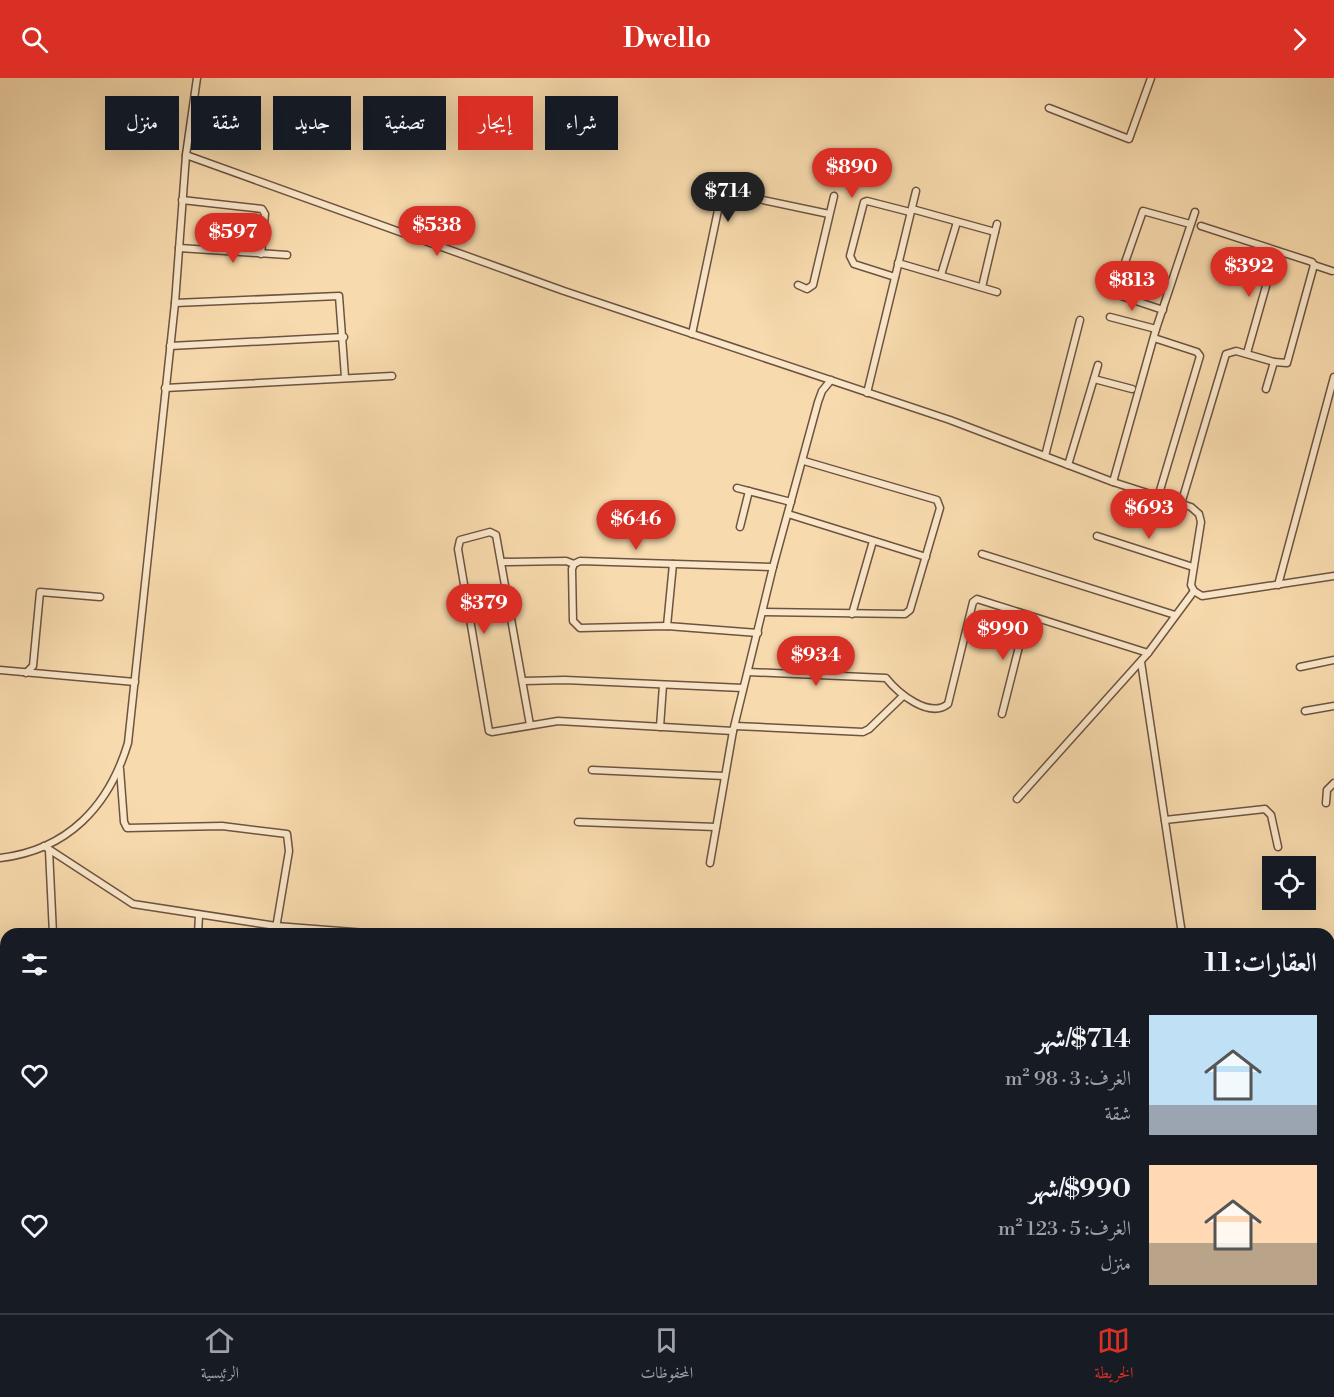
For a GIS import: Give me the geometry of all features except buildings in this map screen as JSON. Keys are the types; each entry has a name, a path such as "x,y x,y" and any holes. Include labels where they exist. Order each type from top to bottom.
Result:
{"street":[{"path":"0,858 46,848 86,819 104,798 120,769 128,743 175,303 186,155 196,78"},
{"path":"1049,108 1129,139 1149,79"},
{"path":"186,155 552,287 950,420 1113,482 1181,504 1199,514 1201,522 1191,585 1194,591 1202,596 1334,576"},
{"path":"867,393 916,191"},
{"path":"692,334 721,196 725,192 829,213"},
{"path":"798,285 807,289 813,285 834,196"},
{"path":"182,200 263,209 265,214 261,254"},
{"path":"895,277 854,264 850,256 864,202 911,210 995,232"},
{"path":"1163,310 1118,295 1116,288 1143,211 1190,224"},
{"path":"1113,482 1156,328 1195,212"},
{"path":"941,275 957,222"},
{"path":"982,287 997,224"},
{"path":"1201,226 1312,262 1314,265 1332,271"},
{"path":"179,248 287,255"},
{"path":"1247,353 1276,250"},
{"path":"898,263 997,292"},
{"path":"1181,504 1222,361 1230,351 1287,363 1314,265"},
{"path":"175,303 338,295 341,300 345,377"},
{"path":"1110,316 1156,328"},
{"path":"1045,456 1080,320"},
{"path":"170,346 344,337"},
{"path":"1154,338 1197,352 1200,356 1158,497"},
{"path":"1266,389 1274,362"},
{"path":"1068,465 1098,365"},
{"path":"165,388 392,376"},
{"path":"1278,585 1334,376"},
{"path":"1094,379 1132,389"},
{"path":"710,863 734,729 773,567 822,391 831,380"},
{"path":"763,612 905,614 910,610 940,508 937,500 804,461"},
{"path":"737,488 791,502"},
{"path":"740,526 749,491"},
{"path":"788,514 926,557"},
{"path":"530,725 524,681 496,535 494,532 458,542 488,729 492,732 530,725 575,721 734,729 863,732 903,696"},
{"path":"1097,536 1193,567"},
{"path":"852,614 873,541"},
{"path":"982,554 1175,615"},
{"path":"502,562 566,561 574,564 580,561 773,567"},
{"path":"574,564 573,610 576,626 667,626 758,633"},
{"path":"667,626 672,564"},
{"path":"1017,799 1141,662 1194,591"},
{"path":"26,673 33,666 40,592 100,597"},
{"path":"748,672 886,678 903,696 937,710 948,704 973,602 977,599 1148,653"},
{"path":"1002,714 1027,615"},
{"path":"1300,667 1334,660"},
{"path":"1141,662 1181,928"},
{"path":"0,670 135,682"},
{"path":"524,681 565,680 743,688"},
{"path":"660,726 663,685"},
{"path":"1305,711 1334,706"},
{"path":"120,769 124,822 127,828 222,826 287,834 289,851 276,926"},
{"path":"592,770 724,776"},
{"path":"1326,803 1327,790 1334,783"},
{"path":"1165,820 1265,809 1271,815 1278,847"},
{"path":"578,822 716,827"},
{"path":"46,848 133,904 302,928"},
{"path":"46,848 53,928"},
{"path":"198,928 199,915"}]}
